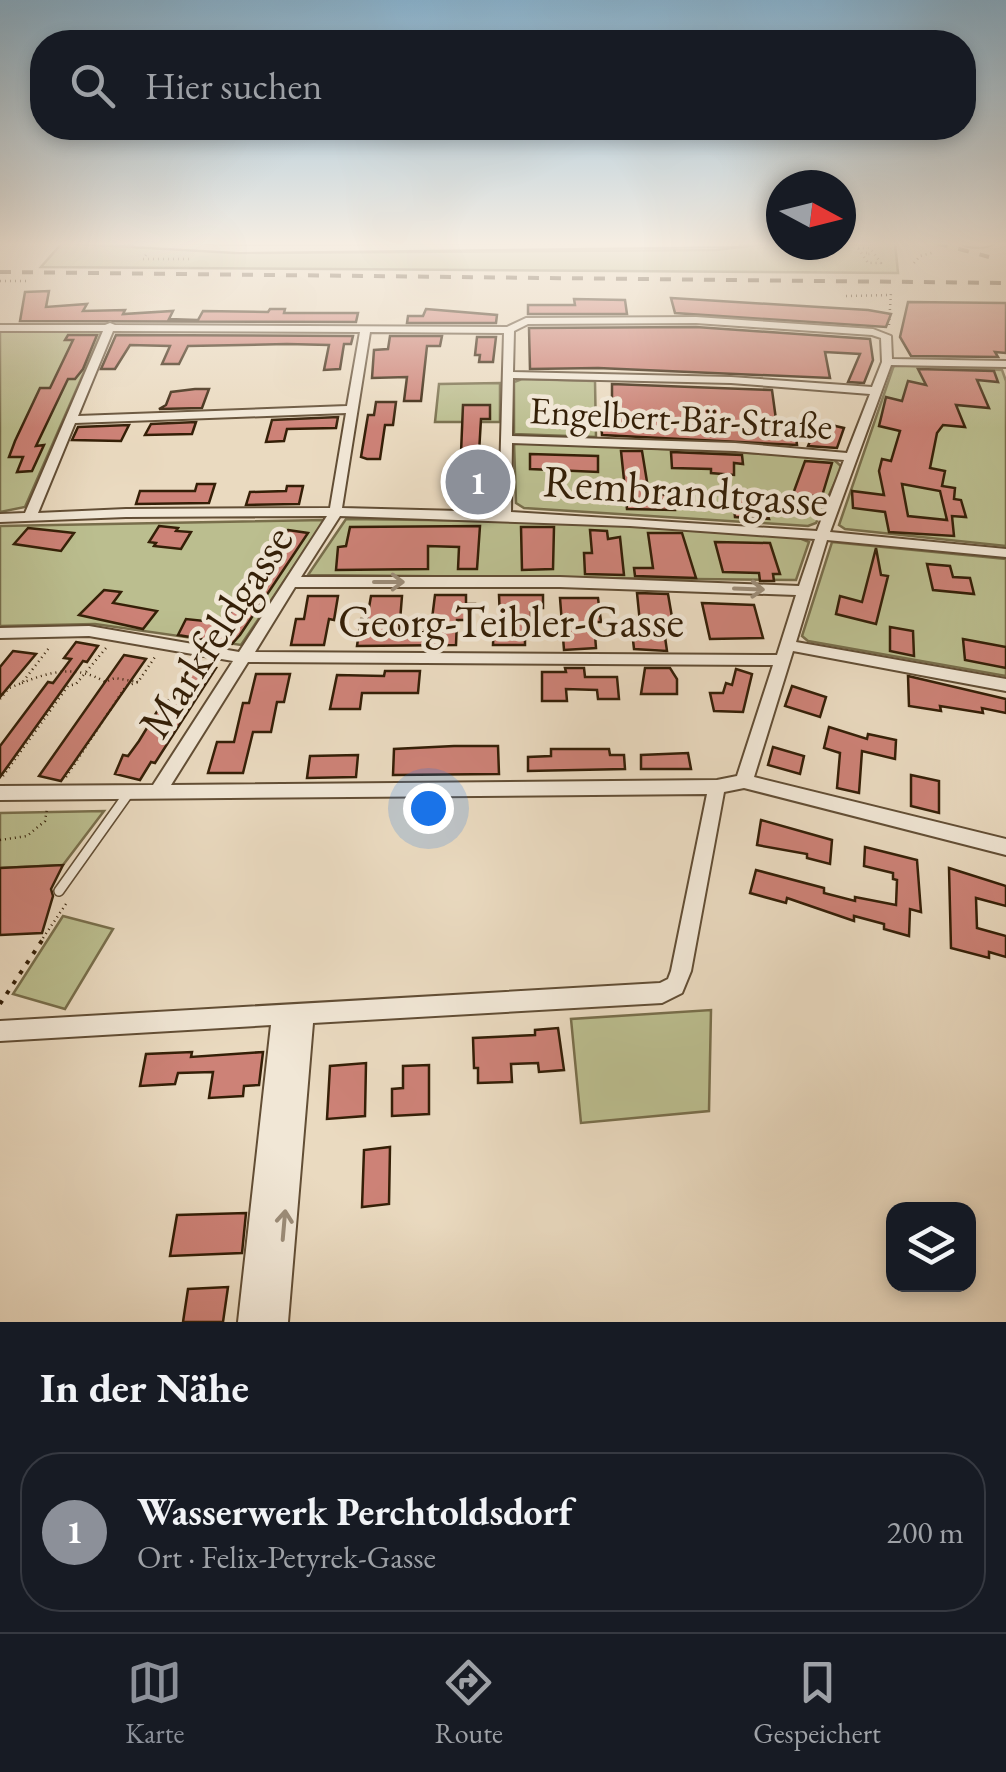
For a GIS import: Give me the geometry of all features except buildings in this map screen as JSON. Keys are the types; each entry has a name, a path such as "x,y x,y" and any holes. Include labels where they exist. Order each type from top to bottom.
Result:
{"street":[{"path":"0,328 508,330 526,321 696,320 886,336 887,362 823,533 744,780"},
{"path":"30,517 110,326"},
{"path":"335,513 366,329"},
{"path":"504,513 508,330"},
{"path":"887,362 1006,365"},
{"path":"510,375 731,380 877,391"},
{"path":"69,420 352,409"},
{"name":"Engelbert-Bär-Straße","path":"507,439 736,446 852,457"},
{"name":"Markfeldgasse","path":"159,790 335,513"},
{"name":"Rembrandtgasse","path":"0,518 504,513 823,533 1006,552"},
{"path":"292,582 560,582 804,591"},
{"name":"Georg-Teibler-Gasse","path":"2,635 62,630 116,635 240,657 783,652 1006,685"},
{"path":"0,793 717,787 744,780 1006,847"},
{"path":"0,1031 662,993 675,986 717,787"},
{"path":"250,1322 292,1017"},
{"path":"276,1322 292,1017"}],"lane":[{"path":"59,891 131,790"}],"path":[{"path":"886,336 890,305"},
{"path":"22,683 62,630"},
{"path":"0,780 68,686 76,684 116,635"},
{"path":"0,840 27,836 45,822 56,792 126,686 138,682 164,643"},
{"path":"0,699 9,688 59,670 86,672 105,682 115,678 138,682"}],"green space":[{"path":"0,330 102,331 25,507 0,512"},
{"path":"894,365 1002,370 1006,381 1006,546 845,529 839,525"},
{"path":"595,381 596,437 514,434 514,382"},
{"path":"500,383 500,422 435,422 439,384"},
{"path":"514,442 831,457 842,467 816,523 808,526 524,508 516,503"},
{"path":"346,519 591,522 797,537 809,542 796,580 308,575"},
{"path":"325,520 241,645 95,624 0,626 0,526"},
{"path":"832,542 1006,559 1006,676 808,641 802,636"},
{"path":"104,811 63,865 0,868 0,813"},
{"path":"63,916 113,929 65,1009 13,994"},
{"path":"711,1010 709,1111 581,1123 571,1019"}],"place":[{"name":"Wasserwerk Perchtoldsdorf","path":"478,482"}]}
